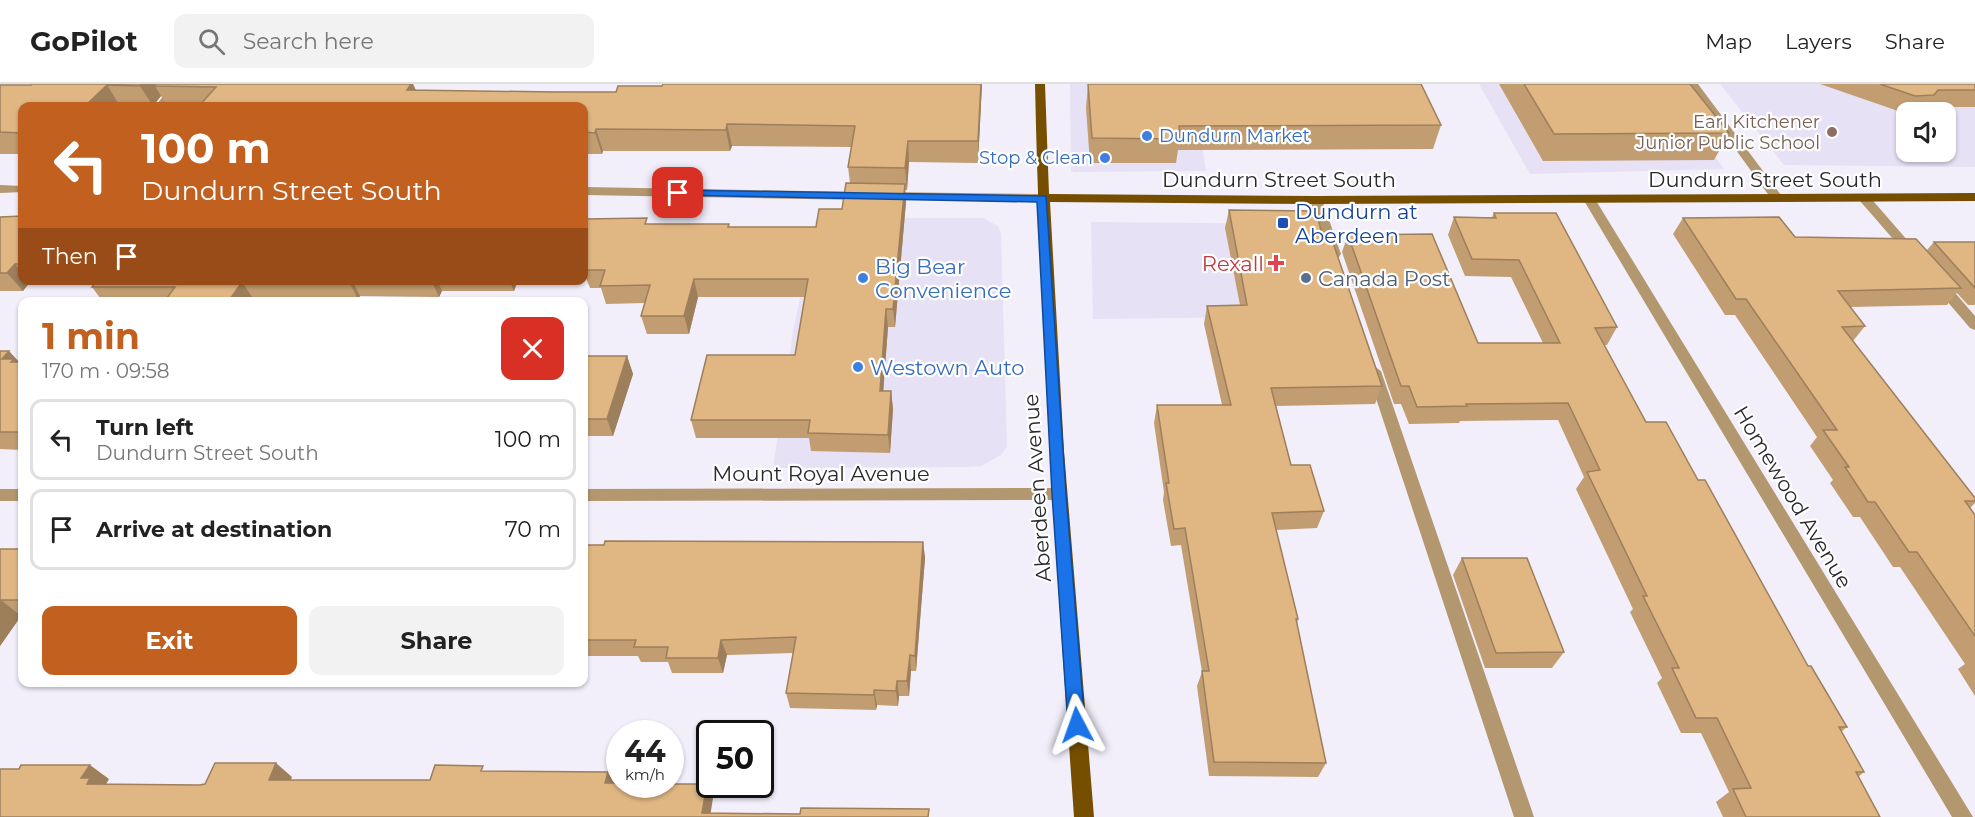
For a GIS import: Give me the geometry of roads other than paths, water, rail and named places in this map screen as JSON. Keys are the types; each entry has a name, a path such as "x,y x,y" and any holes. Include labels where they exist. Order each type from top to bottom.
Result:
{"main road":[{"name":"Aberdeen Avenue","path":"1040,84 1042,198 1059,494 1084,817"},
{"name":"Dundurn Street South","path":"1042,198 1316,200 1975,198"}],"street":[{"path":"164,102 180,84"},
{"path":"1693,84 1777,198"},
{"path":"0,189 18,189"},
{"name":"Dundurn Street South","path":"588,191 1042,198"},
{"path":"1864,198 1975,325"},
{"name":"Homewood Avenue","path":"1589,199 1963,817"},
{"path":"1316,200 1339,267"},
{"path":"1369,357 1524,817"},
{"name":"Mount Royal Avenue","path":"588,495 1059,494"},
{"path":"0,495 18,495"}],"place":[{"name":"Earl Kitchener Junior Public School","path":"1832,132"},
{"name":"Dundurn Market","path":"1147,136"},
{"name":"Stop & Clean","path":"1105,158"},
{"name":"Dundurn at Aberdeen","path":"1283,223"},
{"name":"Rexall","path":"1276,263"},
{"name":"Big Bear Convenience","path":"863,278"},
{"name":"Canada Post","path":"1306,278"},
{"name":"Westown Auto","path":"858,367"}]}
